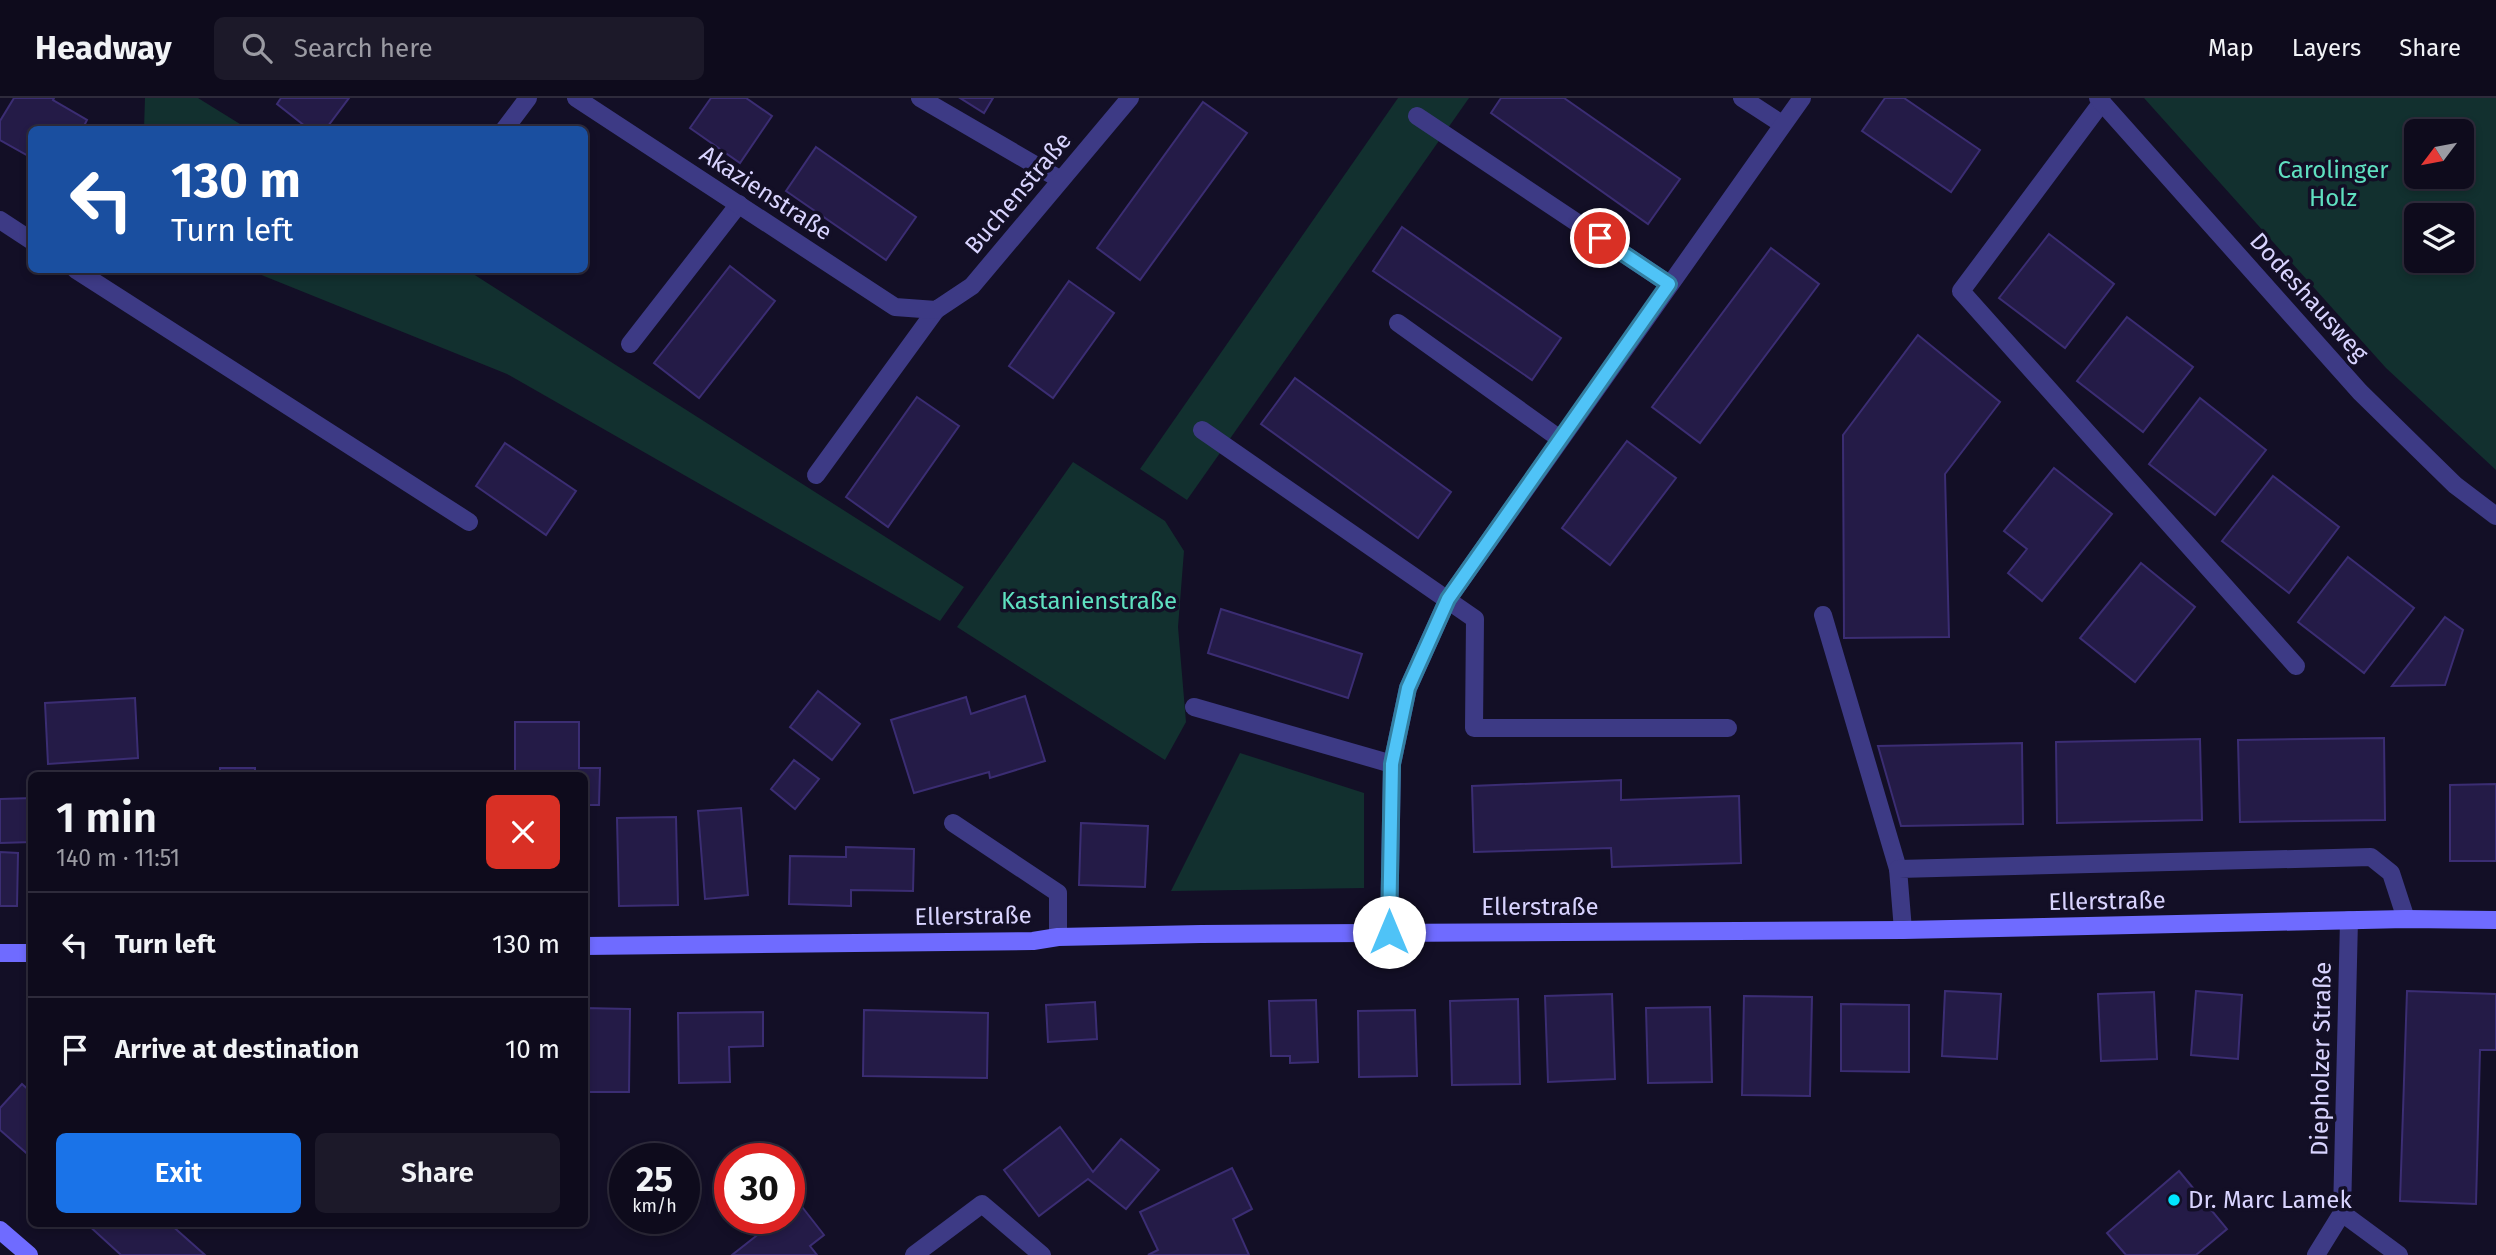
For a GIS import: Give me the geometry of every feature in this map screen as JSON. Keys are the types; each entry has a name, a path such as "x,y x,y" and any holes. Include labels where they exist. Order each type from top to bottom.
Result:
{"street":[{"path":"507,126 528,98"},
{"name":"Akazienstraße","path":"576,98 895,307 936,310"},
{"path":"920,98 1060,180"},
{"name":"Buchenstraße","path":"936,310 972,286 1130,98"},
{"path":"1742,98 1782,124"},
{"path":"1389,932 1392,764 1408,688 1448,599 1802,98"},
{"path":"2100,100 1961,291 2295,666"},
{"name":"Dodeshausweg","path":"2100,100 2360,392 2455,485 2496,516"},
{"path":"1417,116 1669,284"},
{"path":"631,344 739,204"},
{"path":"0,220 28,238"},
{"path":"81,273 469,522"},
{"path":"816,475 936,310"},
{"path":"1398,323 1560,439"},
{"path":"1202,430 1475,619 1474,728 1728,728"},
{"path":"1823,615 1898,869 1903,930"},
{"path":"1194,707 1392,764"},
{"path":"953,823 1058,893 1058,937"},
{"path":"1898,869 2371,857 2391,873 2406,919"},
{"name":"Ellerstraße","path":"588,946 1033,941 1058,937 1389,932 1903,930 2406,919 2496,920"},
{"name":"Diepholzer Straße","path":"2342,1213 2349,920"},
{"path":"0,953 28,953"},
{"path":"914,1255 982,1204 1042,1255"},
{"path":"2316,1255 2342,1213 2399,1255"},
{"path":"0,1230 29,1255"}],"green space":[{"path":"145,98 198,98 243,126 144,126"},
{"path":"1398,98 1469,98 1187,500 1140,469"},
{"name":"Carolinger Holz","path":"2144,98 2496,98 2496,470 2386,368"},
{"path":"256,273 472,273 964,587 940,621 507,374"},
{"name":"Kastanienstraße","path":"1073,462 1165,521 1184,551 1178,627 1186,722 1165,760 957,627"},
{"path":"1240,753 1364,793 1364,888 1171,891"}],"building":[{"path":"14,98 54,98 53,100 87,120 84,126 28,126 28,156 0,140 0,121"},
{"path":"281,98 349,98 328,126 305,126 277,104"},
{"path":"711,98 746,98 772,116 740,163 690,128"},
{"path":"960,98 993,98 984,113"},
{"path":"1501,98 1564,98 1680,179 1648,224 1491,113"},
{"path":"1885,98 1904,98 1980,150 1951,192 1862,131"},
{"path":"1203,102 1247,133 1140,280 1097,248"},
{"path":"816,147 916,217 886,260 786,191"},
{"path":"1402,227 1561,338 1532,380 1373,271"},
{"path":"2049,234 2114,284 2065,348 1999,298"},
{"path":"1771,248 1819,284 1700,443 1652,407"},
{"path":"730,266 775,301 699,398 654,363"},
{"path":"1069,281 1114,313 1053,398 1009,366"},
{"path":"2127,317 2193,367 2143,432 2077,381"},
{"path":"1918,335 2000,402 1945,474 1949,637 1844,638 1843,435"},
{"path":"1295,378 1451,492 1418,538 1261,424"},
{"path":"917,397 959,426 888,527 846,497"},
{"path":"2200,398 2266,450 2215,515 2149,464"},
{"path":"1627,441 1676,478 1610,565 1562,528"},
{"path":"505,443 576,491 546,535 476,486"},
{"path":"2054,468 2112,514 2042,601 2008,573 2027,549 2004,531"},
{"path":"2273,476 2339,527 2289,593 2222,541"},
{"path":"2348,557 2414,608 2364,673 2298,622"},
{"path":"2141,563 2195,607 2135,682 2080,638"},
{"path":"1221,609 1362,654 1348,698 1208,653"},
{"path":"2445,617 2463,630 2445,685 2392,686"},
{"path":"818,691 860,724 832,760 790,727"},
{"path":"1025,696 1045,761 990,778 989,772 914,793 891,720 966,697 971,714"},
{"path":"135,698 138,758 48,764 45,703"},
{"path":"515,722 579,722 579,768 600,768 599,805 588,805 588,772 515,772"},
{"path":"2384,738 2385,820 2240,822 2238,740"},
{"path":"2200,739 2202,820 2057,823 2056,742"},
{"path":"2022,743 2023,824 1901,826 1878,746"},
{"path":"794,760 819,779 795,809 771,789"},
{"path":"220,768 255,768 255,772 220,772"},
{"path":"1621,780 1621,800 1739,796 1741,863 1612,867 1611,848 1474,852 1472,786"},
{"path":"2496,784 2496,861 2450,861 2450,785"},
{"path":"28,798 28,842 0,843 0,799"},
{"path":"741,808 748,895 705,899 698,811"},
{"path":"676,817 678,905 619,906 617,818"},
{"path":"1081,823 1148,826 1145,887 1079,885"},
{"path":"846,847 914,849 913,891 851,890 851,906 789,904 790,856 846,857"},
{"path":"0,852 18,853 17,906 0,906"},
{"path":"1945,991 2001,994 1997,1059 1942,1056"},
{"path":"2196,991 2242,995 2238,1059 2191,1055"},
{"path":"2407,991 2496,994 2496,1050 2480,1050 2476,1204 2400,1201"},
{"path":"2154,992 2157,1059 2101,1061 2098,994"},
{"path":"1612,994 1615,1079 1548,1082 1545,996"},
{"path":"1744,996 1812,997 1810,1096 1742,1095"},
{"path":"1518,999 1520,1084 1452,1085 1450,1001"},
{"path":"1316,1000 1318,1062 1290,1063 1290,1056 1271,1056 1269,1001"},
{"path":"1095,1002 1097,1039 1048,1042 1046,1005"},
{"path":"1841,1004 1909,1005 1909,1072 1841,1071"},
{"path":"1710,1007 1712,1082 1648,1083 1646,1008"},
{"path":"588,1008 630,1009 629,1092 588,1092"},
{"path":"864,1010 988,1013 987,1078 863,1076"},
{"path":"1415,1010 1417,1076 1359,1077 1358,1011"},
{"path":"763,1012 763,1046 729,1047 730,1082 679,1083 678,1013"},
{"path":"22,1084 28,1089 28,1154 0,1130 0,1108"},
{"path":"1060,1127 1093,1172 1121,1139 1159,1170 1126,1209 1088,1179 1039,1216 1004,1170"},
{"path":"1232,1168 1252,1209 1233,1219 1249,1255 1148,1255 1158,1250 1140,1212"},
{"name":"Dr. Marc Lamek","path":"2179,1171 2227,1229 2196,1255 2126,1255 2107,1233"},
{"path":"805,1211 824,1235 810,1246 817,1255 732,1255 759,1234 805,1234"},
{"path":"90,1227 174,1227 205,1255 121,1255"}],"place":[{"name":"Dr. Marc Lamek","path":"2174,1200"}],"route":[{"path":"1389,932 1392,764 1408,688 1448,599 1669,284 1600,238"}]}
